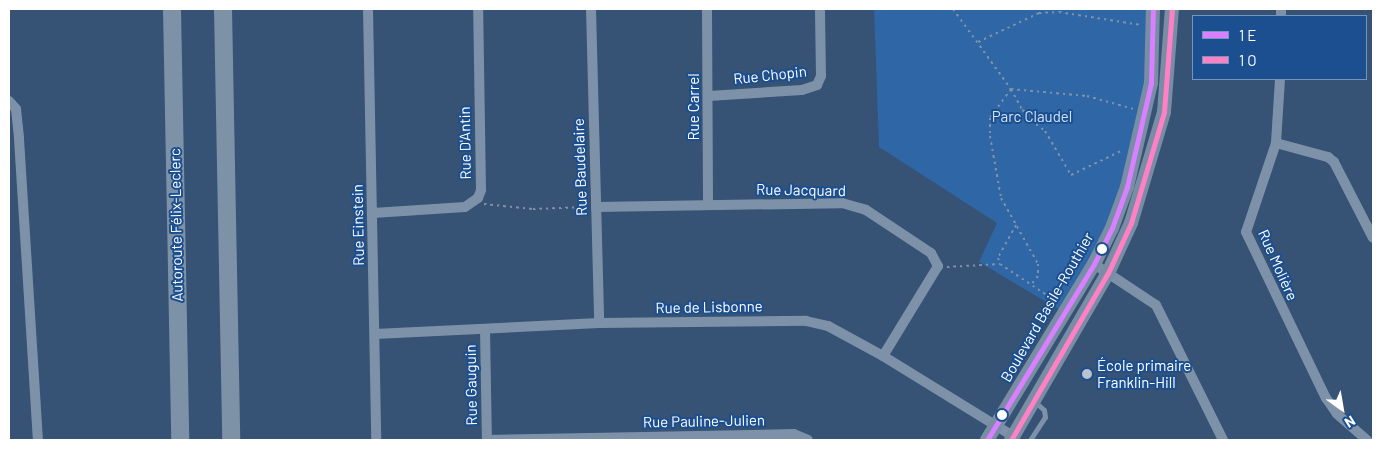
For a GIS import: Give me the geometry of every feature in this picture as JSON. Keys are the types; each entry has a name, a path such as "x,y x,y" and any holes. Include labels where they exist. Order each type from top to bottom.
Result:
{"highway":[{"name":"Autoroute Félix-Leclerc","path":"172,9 180,440"},
{"path":"223,9 231,440"}],"street":[{"name":"Rue Einstein","path":"368,9 376,440"},
{"name":"Rue D'Antin","path":"373,213 465,207 474,201 481,190 478,9"},
{"name":"Rue Baudelaire","path":"591,9 599,324"},
{"name":"Rue Carrel","path":"707,9 709,96 708,204"},
{"name":"Rue Chopin","path":"709,96 802,90 816,85 821,76 820,9"},
{"name":"Boulevard Basile-Routhier","path":"987,440 1094,264 1127,187 1146,112 1155,52 1153,9"},
{"path":"1012,438 1108,273 1142,193 1164,112 1172,9"},
{"name":"Rue Molière","path":"1280,80 1276,143 1246,232 1326,398 1337,414 1367,440"},
{"path":"9,101 16,109 19,140 38,440"},
{"path":"1276,143 1328,157 1334,162 1373,238"},
{"name":"Rue Jacquard","path":"596,207 842,203 866,210 931,253 938,268"},
{"path":"1094,264 1156,305 1222,440"},
{"path":"883,356 938,268"},
{"name":"Rue de Lisbonne","path":"375,334 599,324 806,321 828,326 883,356 996,426 1012,438"},
{"name":"Rue Gauguin","path":"485,329 487,440"},
{"name":"Rue Pauline-Julien","path":"487,440 794,434 808,440"}],"lane":[{"path":"1030,440 1045,417 1044,410 1034,401"}],"path":[{"path":"953,9 1011,89 1022,110 1037,117 1036,124 1045,131 1071,176 1138,143"},
{"path":"978,42 1039,13 1059,12 1154,27"},
{"path":"1011,89 1087,96 1146,112"},
{"path":"1011,89 990,118 990,136 1001,198 1038,264 1038,276 1030,286"},
{"path":"474,201 533,209 596,207"},
{"path":"1016,225 998,258 1000,264 1059,304 1065,313"},
{"path":"938,268 1000,264"}],"green space":[{"name":"Parc Claudel","path":"874,9 1153,9 1155,52 1127,187 1065,313 979,262 997,223 879,147"}],"transit line":[{"path":"987,440 1094,264 1112,228 1127,187 1151,83 1153,9"},
{"path":"1011,440 1108,273 1131,223 1164,112 1172,9"}],"place":[{"name":"École primaire Franklin-Hill","path":"1087,374"}]}
